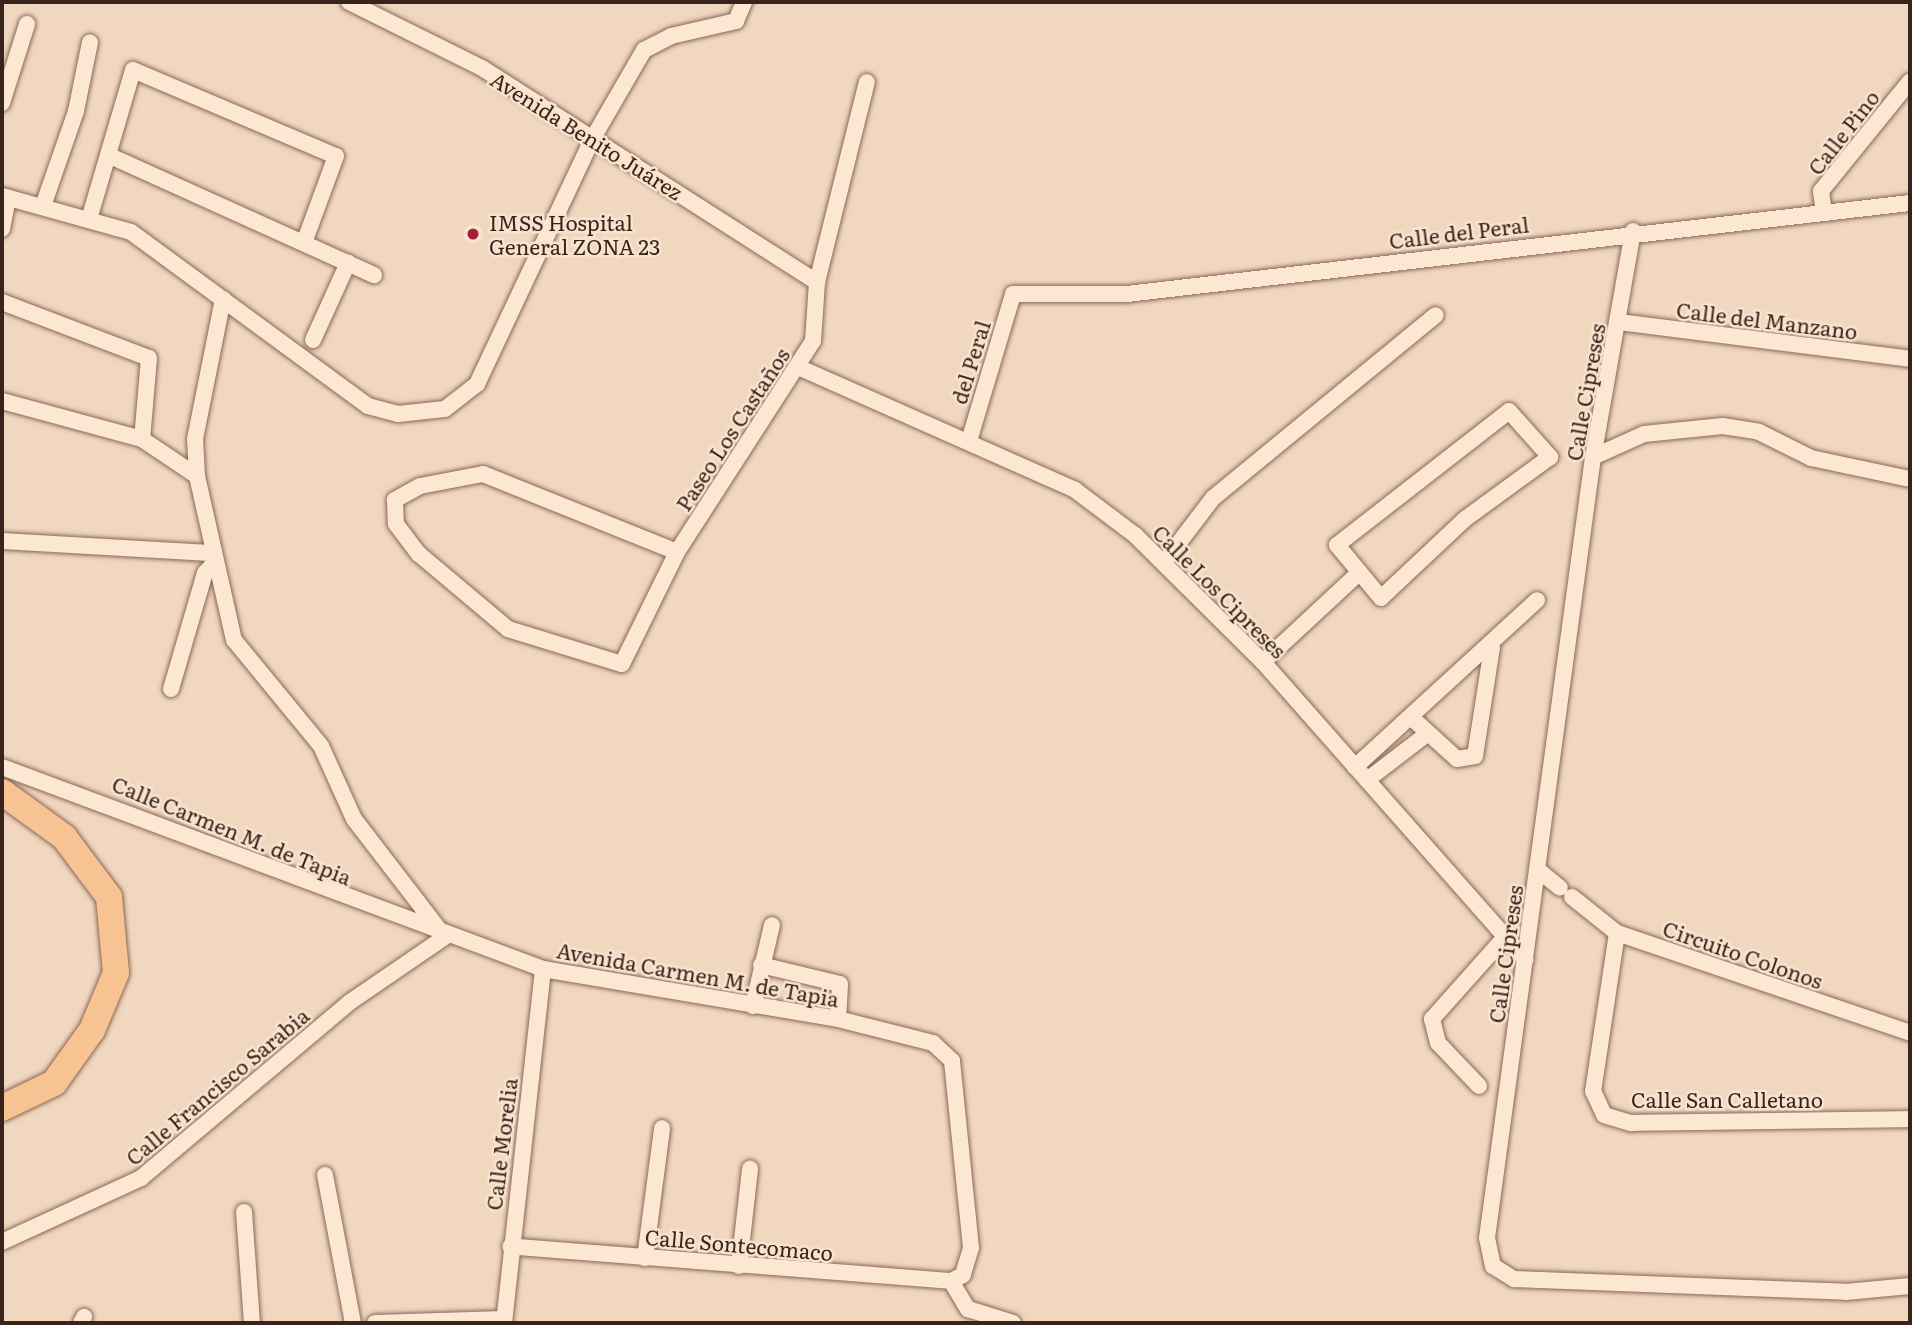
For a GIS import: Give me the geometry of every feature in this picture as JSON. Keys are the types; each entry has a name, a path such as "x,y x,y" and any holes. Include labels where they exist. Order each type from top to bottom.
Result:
{"main road":[{"path":"2,792 82,855 109,897 116,973 92,1030 54,1083 10,1102"}],"street":[{"name":"Avenida Benito Juárez","path":"349,2 482,68 817,282"},
{"path":"2,229 5,197 90,216 131,232 368,406 398,414 445,409 477,384 593,138 644,50 671,36 736,21 744,2"},
{"path":"2,103 27,24"},
{"path":"43,205 76,111 90,42"},
{"path":"90,216 134,70 336,156 303,243"},
{"name":"Calle Pino","path":"1824,213 1821,191 1910,81"},
{"name":"Paseo Los Castaños","path":"677,552 482,474 420,486 395,500 396,524 419,554 508,629 622,664 677,552 813,341 817,282 867,82"},
{"path":"108,155 374,275"},
{"name":"Calle del Peral","path":"1013,294 1127,294 1633,232 1910,203"},
{"name":"Calle Cipreses","path":"1633,232 1593,457 1486,1238 1493,1266 1514,1279 1846,1292 1910,1286"},
{"path":"313,340 348,263"},
{"name":"del Peral","path":"969,441 1013,294"},
{"path":"223,299 195,439 197,475 212,559 234,640 321,746 354,819 445,937"},
{"path":"2,302 149,358 142,439"},
{"path":"1165,561 1213,498 1436,315"},
{"name":"Calle del Manzano","path":"1619,322 1910,359"},
{"name":"Calle Los Cipreses","path":"798,367 1075,490 1165,561 1263,662 1526,960"},
{"path":"2,401 142,439 197,475"},
{"path":"1508,411 1549,457 1465,520 1381,598 1360,572 1337,545 1508,411"},
{"path":"1593,457 1643,433 1723,426 1759,432 1811,458 1910,479"},
{"path":"2,541 212,559"},
{"path":"171,689 205,573 212,559"},
{"path":"1263,662 1360,572"},
{"path":"1355,767 1413,719 1492,647 1537,600"},
{"path":"1413,719 1457,759 1475,756 1492,647"},
{"path":"1367,780 1427,734"},
{"name":"Calle Carmen M. de Tapia","path":"2,767 134,812 445,937"},
{"name":"Circuito Colonos","path":"1538,870 1617,933 1910,1033"},
{"path":"753,1006 772,925"},
{"name":"Calle San Calletano","path":"1617,933 1593,1091 1604,1115 1631,1123 1910,1119"},
{"name":"Avenida Carmen M. de Tapia","path":"445,937 543,969 838,1019 944,1050 951,1060 971,1248 957,1278"},
{"name":"Calle Francisco Sarabia","path":"2,1242 141,1178 350,1002 445,937"},
{"path":"1479,1086 1438,1043 1432,1019 1505,937"},
{"path":"761,965 840,984 838,1019"},
{"name":"Calle Morelia","path":"504,1321 510,1246 543,969"},
{"path":"645,1258 662,1128"},
{"path":"739,1266 750,1169"},
{"path":"325,1175 353,1323"},
{"path":"244,1212 252,1323"},
{"name":"Calle Sontecomaco","path":"510,1246 739,1266 957,1278"},
{"path":"957,1278 968,1310 1013,1323"},
{"path":"375,1323 504,1321"}],"place":[{"name":"IMSS Hospital General ZONA 23","path":"473,234"}]}
